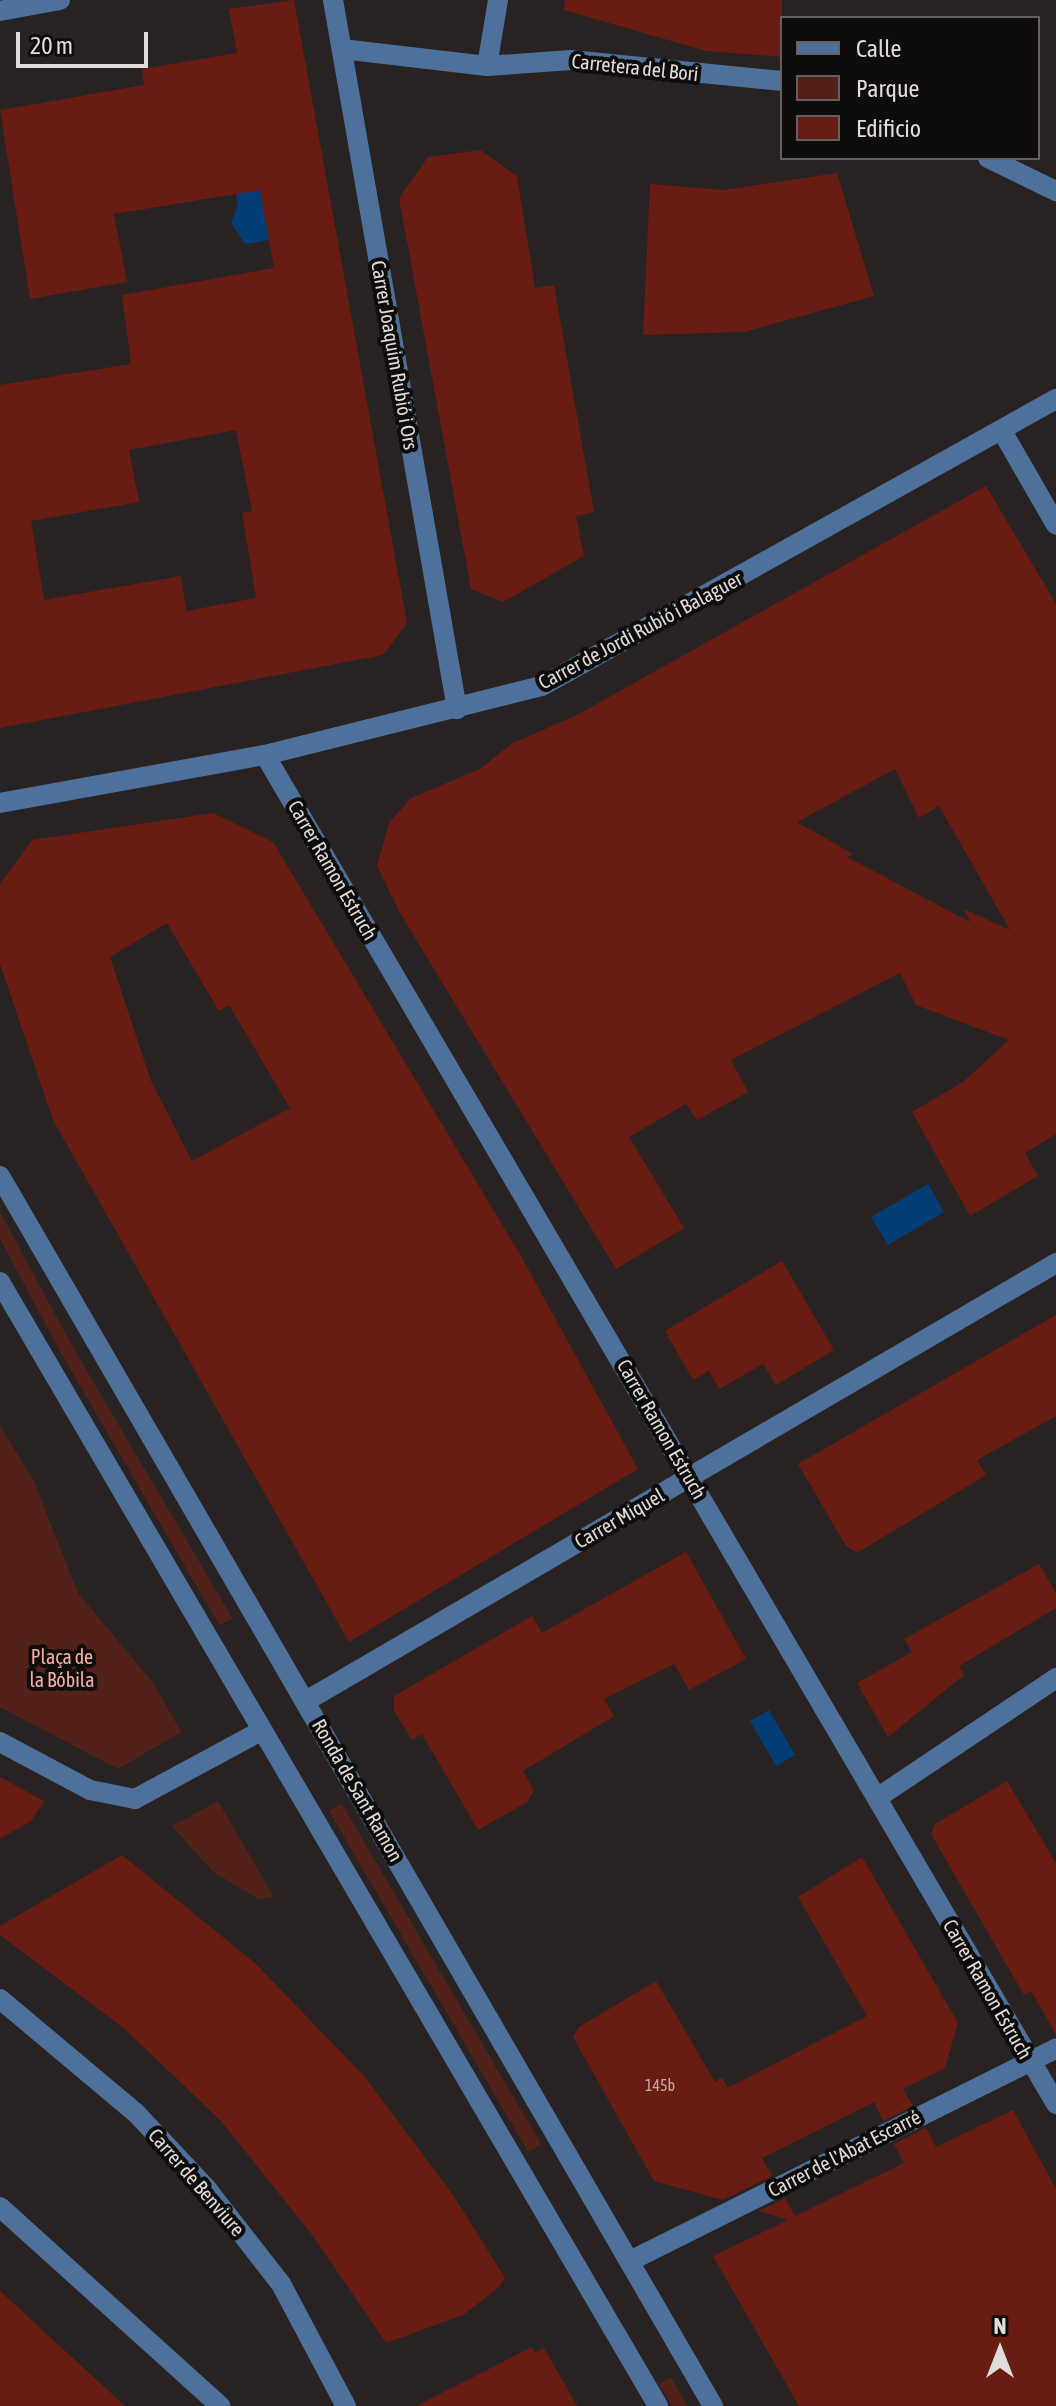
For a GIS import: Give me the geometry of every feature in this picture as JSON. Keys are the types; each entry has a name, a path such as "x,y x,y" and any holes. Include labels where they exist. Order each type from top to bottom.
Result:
{"street":[{"path":"0,11 60,0"},
{"name":"Carrer Joaquim Rubió i Ors","path":"333,0 457,709"},
{"path":"487,66 498,0"},
{"name":"Carretera del Bori","path":"342,49 487,66 571,60 780,81"},
{"path":"992,160 1056,191"},
{"name":"Carrer de Jordi Rubió i Balaguer","path":"0,803 265,755 542,686 1056,399"},
{"path":"1002,431 1056,525"},
{"name":"Carrer Ramon Estruch","path":"265,755 1056,2104"},
{"name":"Ronda de Sant Ramon","path":"0,1176 632,2260 713,2406"},
{"name":"Carrer Miquel","path":"306,1701 1056,1263"},
{"path":"0,1282 658,2406"},
{"path":"877,1798 1056,1678"},
{"path":"0,1742 90,1790 135,1799 261,1731"},
{"name":"Carrer de Benviure","path":"0,1999 136,2113 207,2189 281,2284 343,2405"},
{"name":"Carrer de l'Abat Escarré","path":"632,2260 1056,2049"},
{"path":"0,2207 220,2406"}],"green space":[{"path":"0,1212 74,1349 233,1619 219,1625 61,1353 0,1239"},
{"name":"Plaça de la Bóbila","path":"0,1426 33,1479 78,1593 154,1684 181,1732 118,1769 0,1707"},
{"path":"218,1801 274,1897 258,1899 212,1871 172,1826"},
{"path":"342,1804 541,2144 528,2152 329,1811"},
{"path":"671,2377 688,2406 672,2406 659,2384"}],"water":[{"path":"254,153 269,240 245,244 231,223 238,205 230,158"},
{"path":"928,1184 944,1212 888,1245 871,1217"},
{"path":"769,1710 795,1755 776,1766 750,1721"}],"building":[{"path":"294,0 407,623 383,655 0,728 0,385 131,364 122,295 274,268 260,190 114,214 127,282 30,299 0,110 144,85 142,69 237,53 229,9","holes":["236,430 252,511 242,513 256,598 186,611 181,576 44,600 31,521 139,502 129,450"]},
{"path":"565,0 782,0 780,57 706,51 564,10"},
{"path":"480,150 517,176 535,288 554,285 594,512 576,516 584,556 503,602 471,589 399,198 428,157"},
{"path":"837,173 874,296 744,332 643,335 650,184 724,190"},
{"path":"986,486 1056,604 1056,1134 1025,1153 1038,1176 970,1216 912,1112 963,1082 1009,1040 916,1005 900,973 731,1060 748,1092 697,1120 686,1104 629,1137 684,1228 616,1269 400,913 377,866 389,823 411,798 480,769 511,744 577,715","holes":["895,769 919,818 939,806 1010,930 964,909 970,922 847,857 853,854 797,822"]},
{"path":"213,813 273,842 522,1258 638,1469 349,1642 53,1120 0,964 0,884 32,840","holes":["167,923 219,1011 229,1005 290,1108 192,1161 151,1081 110,957"]},
{"path":"782,1261 834,1350 776,1385 763,1364 719,1389 709,1371 693,1380 665,1331"},
{"path":"1056,1315 1056,1416 977,1460 986,1475 857,1553 846,1546 798,1464"},
{"path":"686,1552 746,1659 689,1690 674,1664 604,1699 614,1716 523,1771 534,1791 527,1802 478,1830 422,1734 412,1740 394,1711 394,1696 532,1616 542,1633"},
{"path":"1039,1564 1056,1593 1056,1608 959,1666 964,1675 888,1737 857,1683 912,1652 904,1639"},
{"path":"0,1777 44,1801 31,1821 0,1839"},
{"path":"1007,1781 1056,1863 1056,2034 1031,1991 1024,1995 931,1834 935,1824"},
{"path":"122,1855 256,1964 364,2076 453,2195 505,2278 498,2288 463,2315 386,2343 313,2236 221,2121 126,2030 0,1935 0,1926"},
{"path":"862,1857 958,2023 945,2068 903,2089 913,2106 883,2121 874,2102 762,2158 772,2176 723,2200 654,2181 573,2037 579,2027 656,1981 715,2082 722,2077 728,2088 867,2016 798,1897"},
{"path":"1013,2110 1056,2189 1056,2406 799,2406 713,2256 788,2220 759,2211 785,2198 795,2216 904,2163 894,2144 926,2128 936,2147"},
{"path":"0,2291 125,2406 0,2406"},
{"path":"532,2347 535,2353 544,2348 577,2406 416,2406"}]}
